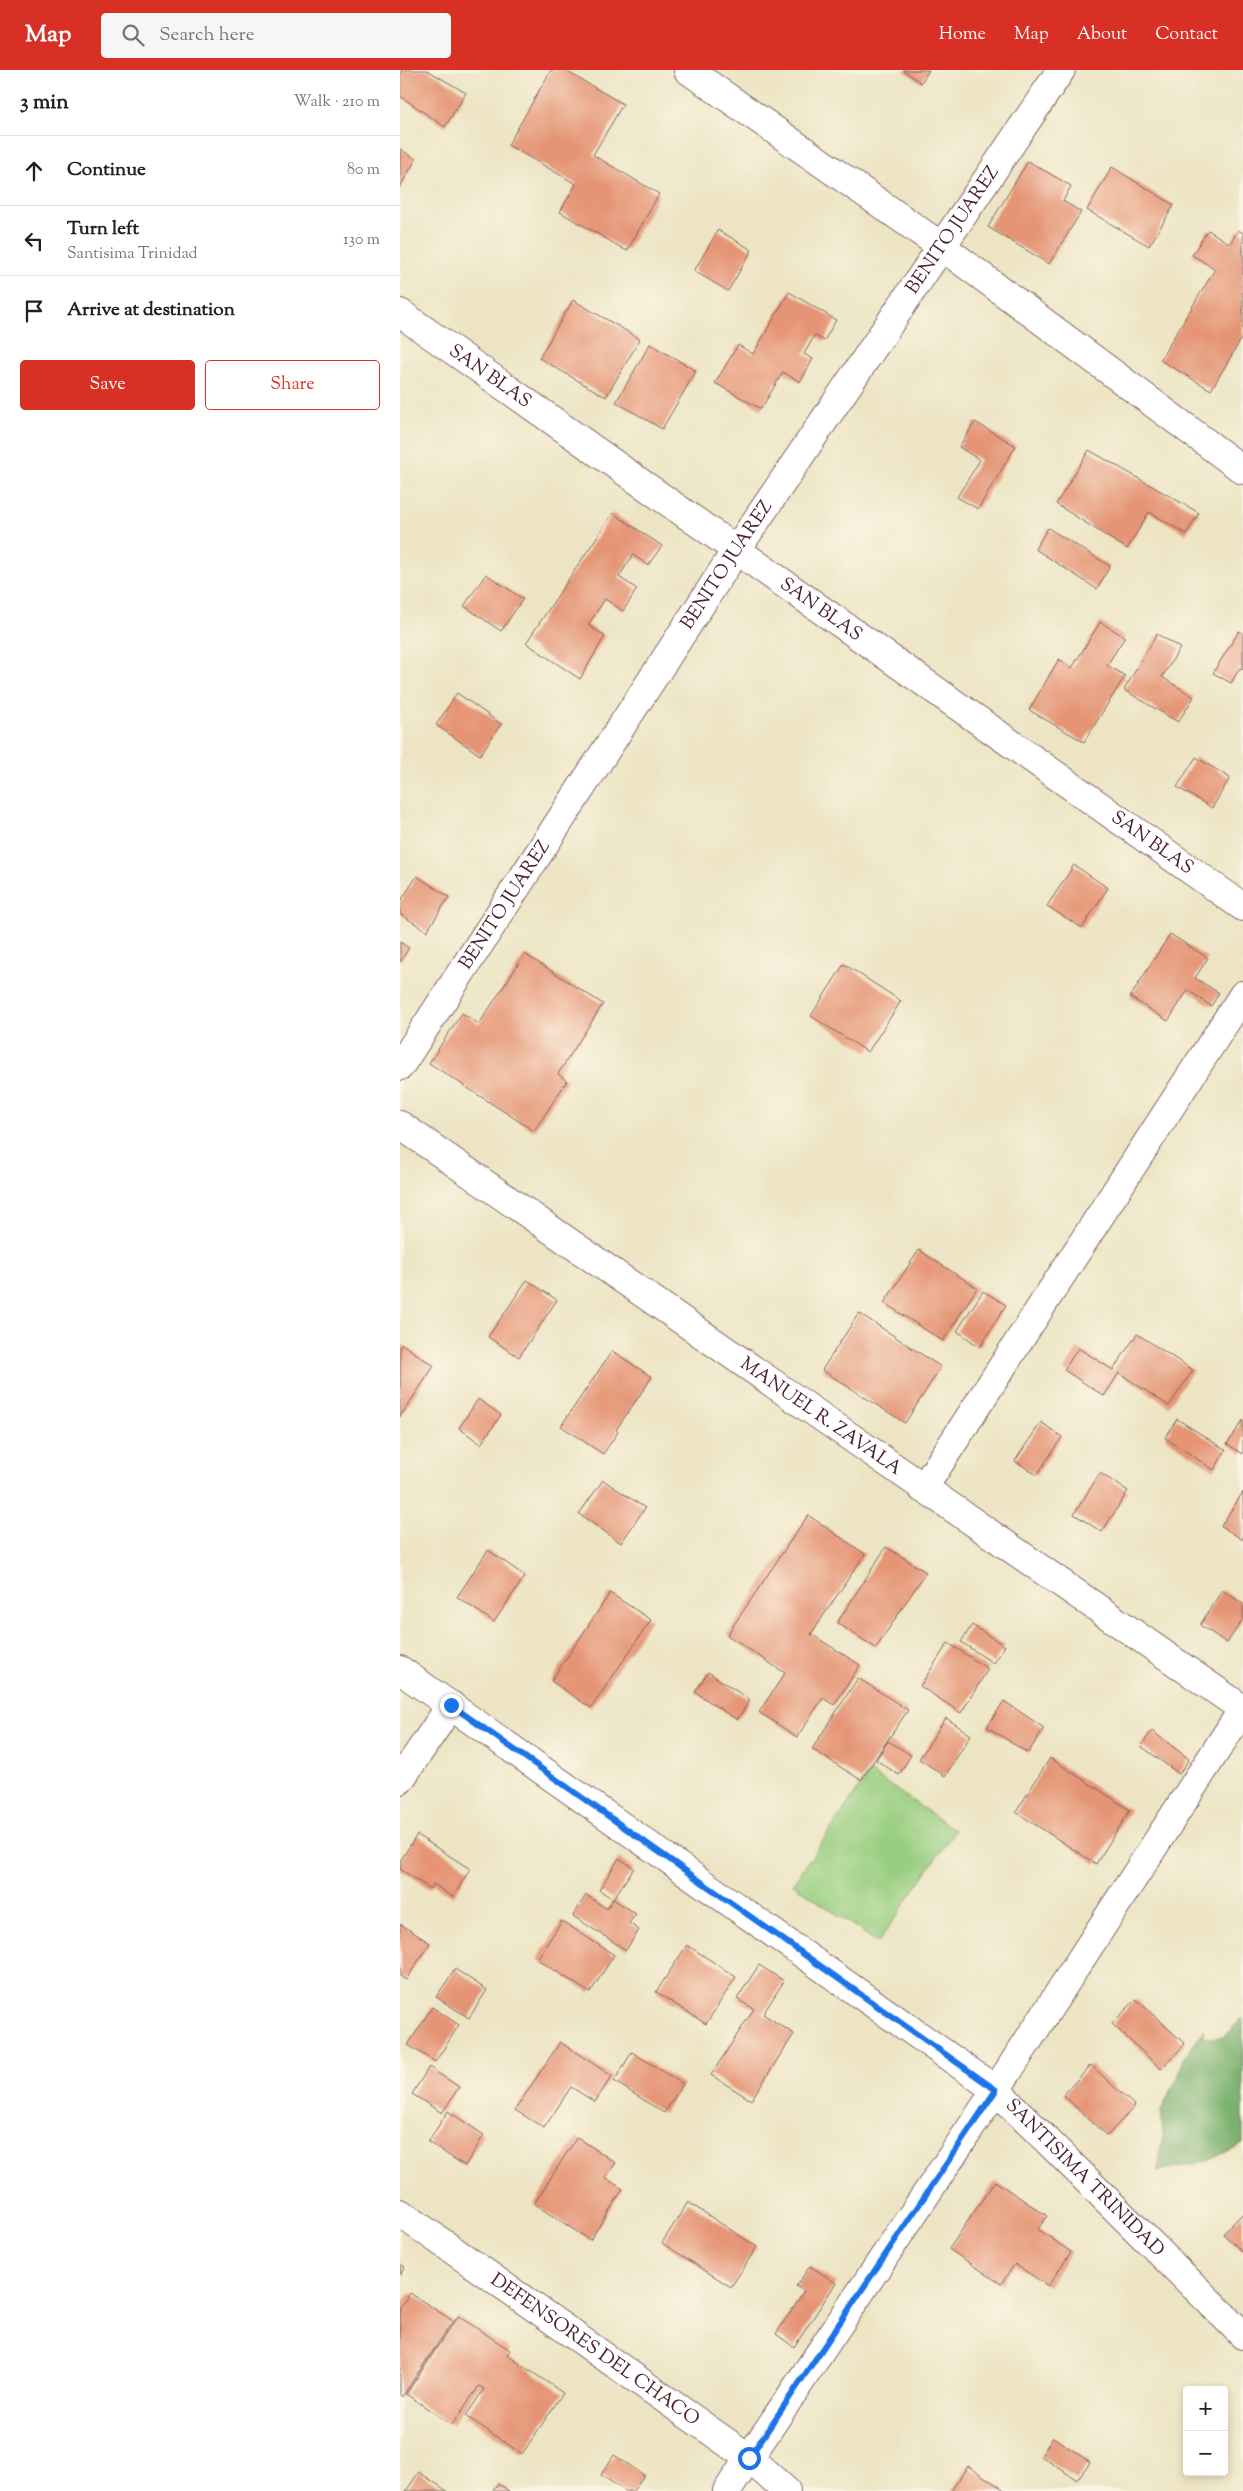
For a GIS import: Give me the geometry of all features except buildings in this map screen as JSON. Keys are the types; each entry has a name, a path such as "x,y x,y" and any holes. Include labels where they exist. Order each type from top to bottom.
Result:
{"street":[{"path":"688,70 941,246 1243,470"},
{"name":"BENITO JUAREZ","path":"400,1066 737,549 1061,70"},
{"name":"SAN BLAS","path":"400,313 1243,907"},
{"path":"924,1490 1243,995"},
{"name":"MANUEL R. ZAVALA","path":"400,1125 924,1490 1243,1709"},
{"name":"SANTISIMA TRINIDAD","path":"400,1670 996,2090 1243,2335"},
{"path":"400,1780 451,1705"},
{"path":"727,2491 996,2090 1243,1709"},
{"name":"DEFENSORES DEL CHACO","path":"400,2213 749,2458 786,2491"}],"green space":[{"path":"870,1772 955,1830 878,1943 793,1884"},
{"path":"1243,2017 1243,2144 1205,2162 1158,2171 1163,2134 1161,2110 1178,2077 1184,2058 1204,2030 1203,2038 1223,2037"}],"route":[{"path":"451,1705 996,2090 749,2458"}]}
